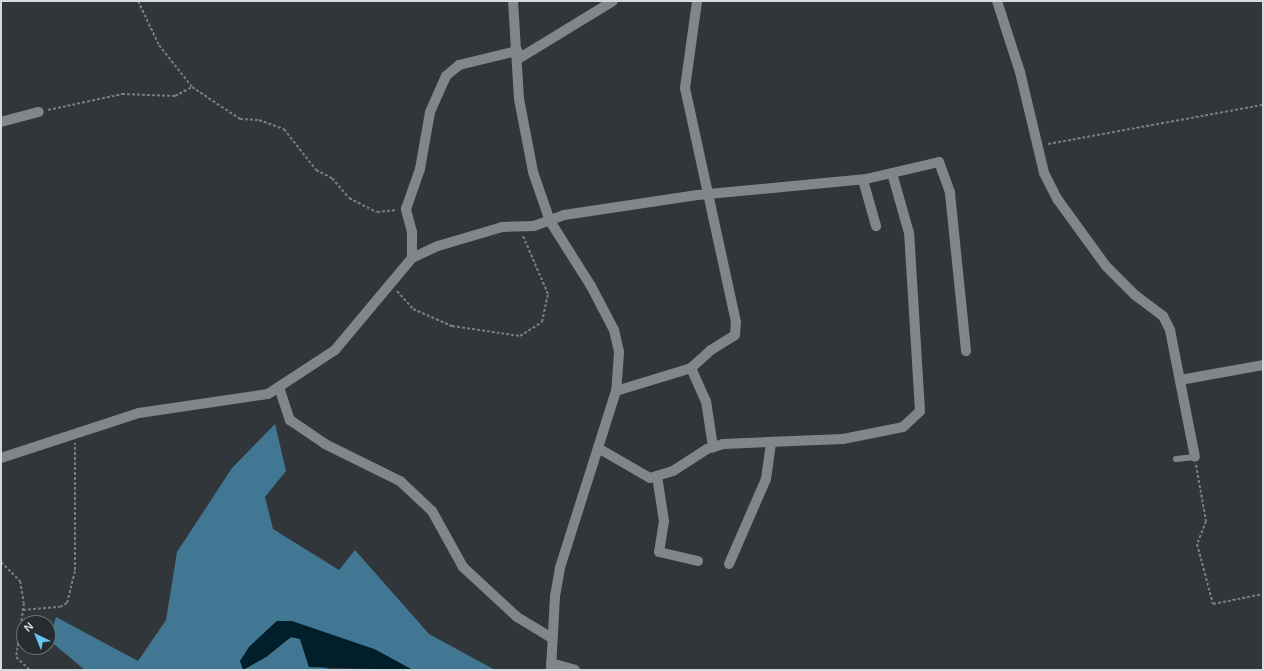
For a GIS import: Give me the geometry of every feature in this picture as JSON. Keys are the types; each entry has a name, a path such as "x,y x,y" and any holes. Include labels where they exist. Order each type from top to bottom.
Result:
{"street":[{"path":"513,1 517,55 518,99 533,172 550,221 591,286 614,330 619,352 616,391 560,568 552,638 551,666 575,670"},
{"path":"412,258 412,232 406,209 420,169 430,112 446,76 459,65 517,55 613,1"},
{"path":"616,391 691,368 711,350 735,335 736,322 707,195 685,88 697,1"},
{"path":"997,1 1020,72 1036,146 1048,180 1079,230 1111,271 1163,316 1170,330 1195,457"},
{"path":"1,122 39,112"},
{"path":"1,458 139,413 268,394 335,350 389,282 412,258 438,246 502,228 519,227 550,221 564,215 707,195 863,180 939,162 950,193 966,351"},
{"path":"598,448 650,478 673,471 713,447 771,442 843,439 903,427 920,410 909,233 892,173"},
{"path":"863,180 876,226"},
{"path":"1180,380 1263,365"},
{"path":"691,368 706,401 713,447"},
{"path":"279,387 290,420 325,444 400,481 432,512 463,567 517,617 552,638"},
{"path":"729,564 766,479 771,442"},
{"path":"657,476 664,521 659,552 698,561"}],"lane":[{"path":"1176,459 1195,457"}],"path":[{"path":"138,1 160,45 192,87 240,119 259,120 284,129 316,170 332,178 349,198 377,212 406,209"},
{"path":"39,112 122,94 176,96 192,87"},
{"path":"1036,146 1263,105"},
{"path":"389,282 413,309 452,326 520,336 542,322 548,294 519,227"},
{"path":"23,610 60,607 67,603 75,570 78,482 74,434"},
{"path":"1195,457 1206,521 1197,544 1213,604 1263,594"},
{"path":"1,562 20,581 23,610 16,657 30,670"}],"shaded area":[{"path":"275,424 286,471 265,497 273,529 339,570 355,550 429,634 495,670 413,670 374,649 277,621 249,647 241,661 243,669 266,657 291,637 300,639 309,667 320,666 333,670 85,670 56,646 56,617 138,661 166,620 177,552 232,468"},
{"path":"277,621 292,621 374,649 413,670 309,667 300,639 291,637 266,657 243,670 240,661 249,647"}]}
